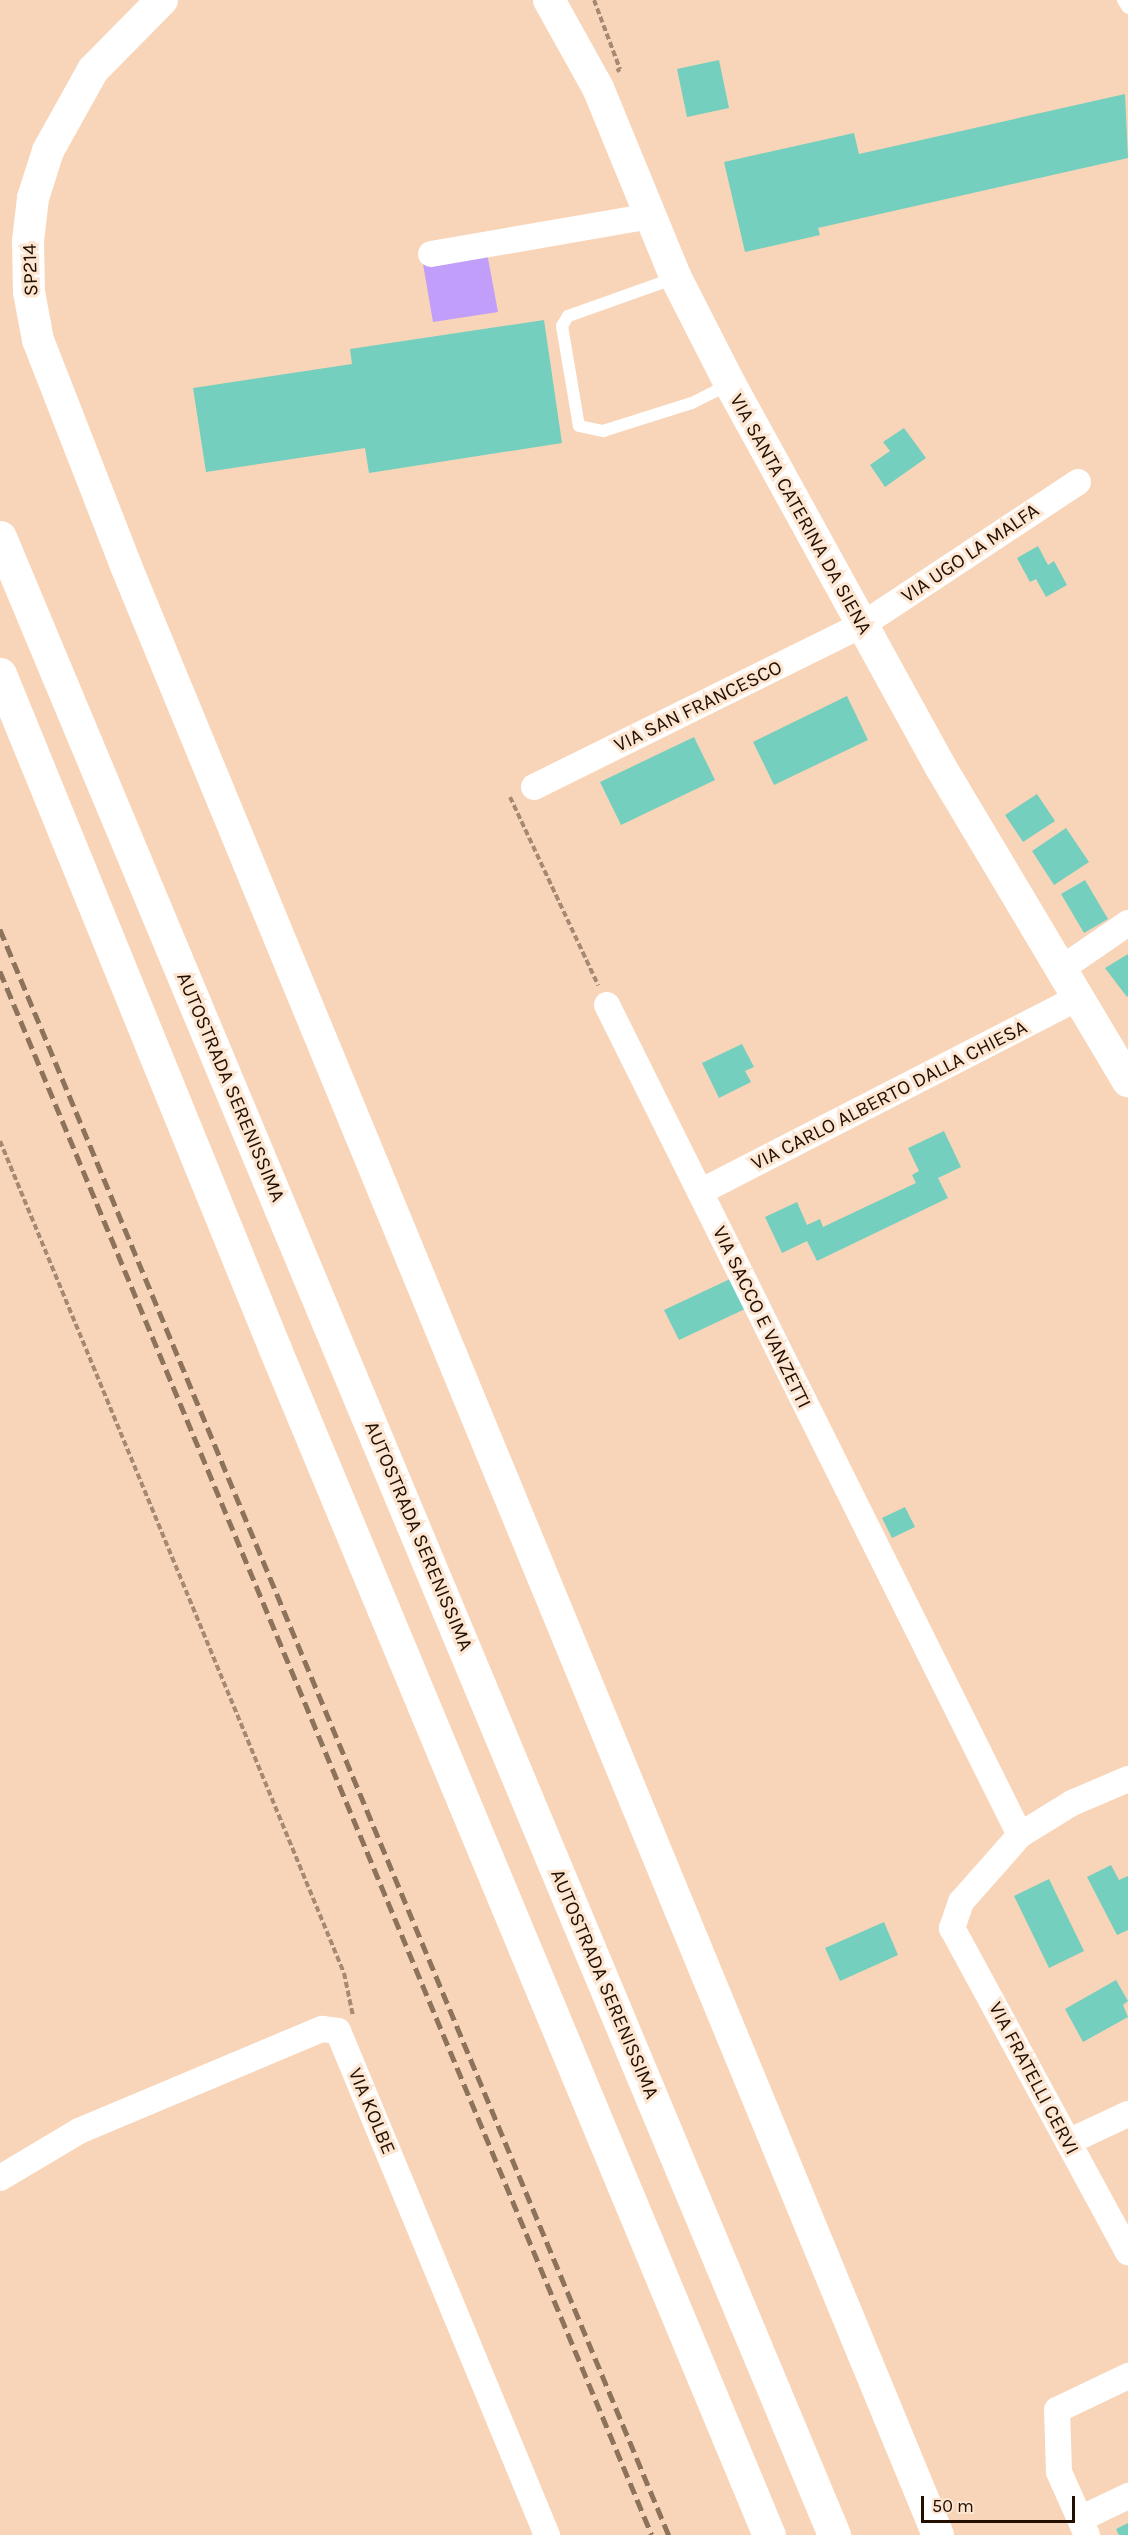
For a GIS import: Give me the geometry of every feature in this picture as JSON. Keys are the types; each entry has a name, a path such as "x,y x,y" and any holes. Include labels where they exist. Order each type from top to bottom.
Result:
{"highway":[{"name":"AUTOSTRADA SERENISSIMA","path":"0,537 834,2535"},
{"path":"0,674 266,1328 769,2535"}],"street":[{"name":"SP214","path":"162,0 93,69 67,111 48,151 33,198 28,241 29,292 38,340 126,566 938,2535"},
{"name":"VIA SANTA CATERINA DA SIENA","path":"548,5 598,88 676,278 730,384 862,625 1077,998"},
{"path":"431,254 651,216"},
{"name":"VIA UGO LA MALFA","path":"862,625 1078,482"},
{"name":"VIA SAN FRANCESCO","path":"534,787 862,625"},
{"path":"1061,969 1128,923"},
{"path":"1077,998 1128,1081"},
{"name":"VIA CARLO ALBERTO DALLA CHIESA","path":"700,1192 1077,998"},
{"name":"VIA SACCO E VANZETTI","path":"607,1005 1020,1835"},
{"path":"1020,1835 1072,1803 1128,1779"},
{"name":"VIA FRATELLI CERVI","path":"1020,1835 961,1902 952,1928 1128,2252"},
{"name":"VIA KOLBE","path":"0,2178 79,2131 322,2029 338,2031 548,2535"},
{"path":"1068,2142 1128,2114"},
{"path":"1128,2376 1057,2410 1059,2472 1084,2527 1128,2496"}],"lane":[{"path":"1123,0 1128,8"},
{"path":"676,278 568,316 562,326 579,426 603,431 692,403 730,384"}],"path":[{"path":"594,0 620,69 598,88"},
{"path":"510,796 607,1005"},
{"path":"0,1141 344,1973 355,2026"}],"shaded area":[{"path":"487,253 498,312 433,322 423,264"}],"building":[{"path":"719,60 729,108 687,117 677,69"},
{"path":"1125,94 1128,158 818,228 820,235 745,252 724,162 854,133 859,154"},
{"path":"544,320 562,443 369,473 365,448 206,472 193,388 352,364 350,349"},
{"path":"904,428 926,458 885,487 870,465 890,451 883,442"},
{"path":"1038,546 1048,565 1054,561 1067,585 1046,597 1036,579 1030,582 1017,558"},
{"path":"847,696 868,740 774,785 753,742"},
{"path":"694,737 715,780 621,825 600,782"},
{"path":"1037,794 1055,821 1023,842 1005,815"},
{"path":"1066,828 1089,862 1054,885 1032,851"},
{"path":"1085,880 1108,919 1084,933 1061,894"},
{"path":"1128,954 1128,996 1127,997 1105,968"},
{"path":"742,1044 754,1067 745,1071 751,1082 719,1098 702,1063"},
{"path":"944,1131 961,1167 938,1178 948,1198 817,1261 807,1241 782,1253 765,1217 797,1202 807,1225 820,1219 823,1227 916,1183 912,1175 919,1171 908,1148"},
{"path":"730,1279 745,1309 679,1340 664,1310"},
{"path":"905,1507 915,1527 892,1538 882,1518"},
{"path":"1111,1865 1119,1880 1128,1876 1128,1930 1117,1935 1087,1877"},
{"path":"1049,1879 1084,1951 1049,1968 1014,1896"},
{"path":"884,1922 898,1955 840,1981 825,1948"},
{"path":"1116,1980 1128,2001 1123,2005 1128,2017 1083,2042 1065,2009"},
{"path":"1128,2523 1128,2535 1119,2535 1116,2529"}],"railway":[{"path":"0,929 669,2535"},
{"path":"0,971 652,2535"}]}
